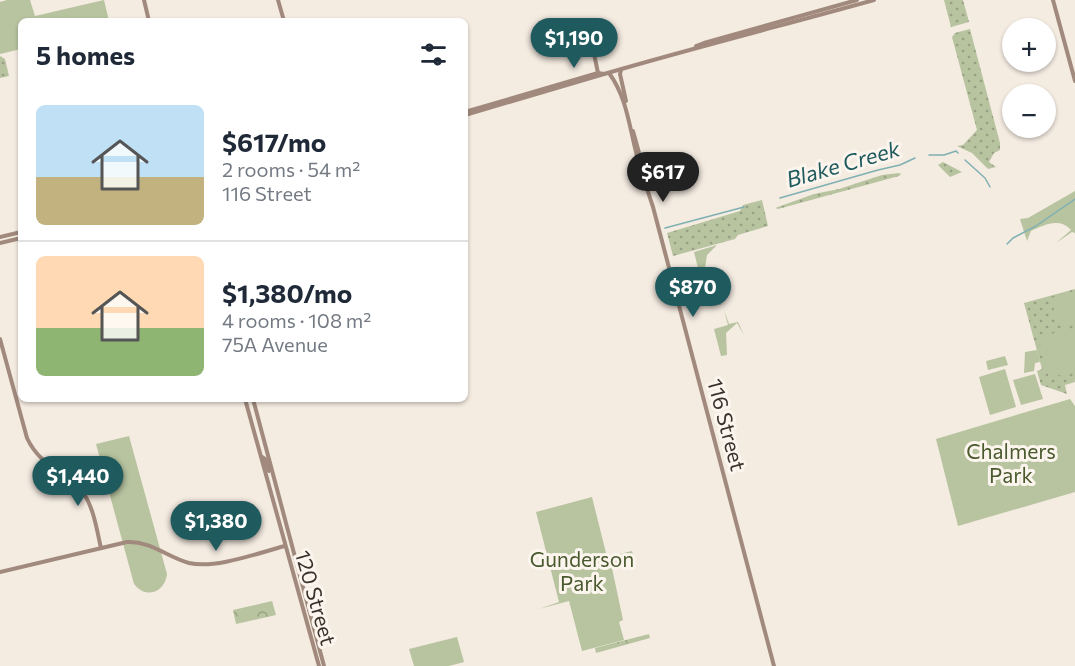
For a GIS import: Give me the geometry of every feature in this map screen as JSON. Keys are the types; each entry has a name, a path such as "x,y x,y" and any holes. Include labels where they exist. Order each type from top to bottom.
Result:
{"main road":[{"path":"144,0 148,18"},
{"path":"278,0 283,18"},
{"path":"693,48 857,0"},
{"path":"468,113 693,48 728,41 874,0"},
{"path":"1053,0 1075,81"},
{"path":"593,49 598,73"},
{"path":"621,69 626,108"},
{"path":"468,113 598,73 606,73"},
{"name":"116 Street","path":"606,73 619,88 641,154 648,191 774,666"},
{"path":"0,237 18,233"},
{"path":"0,243 18,239"},
{"path":"0,339 27,438 33,450 84,493 101,548"},
{"name":"120 Street","path":"246,402 319,666"},
{"name":"120 Street","path":"254,402 324,666"},
{"path":"254,430 260,432 267,454"},
{"path":"261,457 266,459 271,478 275,483"},
{"path":"0,572 127,542 141,543 186,562 198,564 214,564 285,546"}],"green space":[{"path":"30,0 35,16 104,0 108,18 18,18 18,50 0,54 0,2"},
{"path":"944,0 963,0 969,22 951,27"},
{"path":"970,29 1000,143 1000,150 994,153 989,162 996,167 988,169 972,153 957,146 963,145 977,130 952,37 955,33"},
{"path":"0,56 5,59 9,76 0,78"},
{"path":"943,162 962,172 950,177 938,165"},
{"path":"901,174 899,176 775,208 814,194 839,189 882,175"},
{"path":"1075,191 1075,233 1072,232 1056,243 1071,230 1062,224 1051,223 1031,231 1027,241 1020,219 1028,218"},
{"path":"762,200 768,226 738,235 735,239 673,256 667,233 740,211 743,205"},
{"path":"717,245 707,255 705,268 708,276 715,275 721,305 719,305 713,282 702,284 694,252"},
{"path":"1075,289 1075,382 1065,385 1067,394 1041,385 1037,371 1042,369 1024,303"},
{"path":"1075,291 1075,320 1058,324 1051,298"},
{"path":"724,310 729,324 738,322 744,335 737,323 726,333 727,355 721,356 714,329 728,325"},
{"path":"1075,328 1075,371 1049,378 1038,337"},
{"path":"1037,350 1040,362 1035,363 1034,371 1024,373 1025,352"},
{"path":"1005,356 1008,365 988,370 986,361"},
{"path":"1005,369 1016,407 990,415 979,377"},
{"path":"1035,374 1043,399 1021,405 1013,380"},
{"name":"Chalmers Park","path":"1070,399 1075,406 1075,492 958,526 936,439"},
{"path":"129,436 167,574 163,585 149,593 134,584 96,444"},
{"name":"Gunderson Park","path":"592,497 607,557 632,551 635,562 612,568 623,620 619,622 624,640 582,651 569,601 539,609 559,602 536,512"},
{"path":"272,601 276,615 236,624 233,610"},
{"path":"649,634 650,638 596,653 595,648"},
{"path":"457,637 464,662 449,666 414,666 409,649"}],"waterway":[{"name":"Blake Creek","path":"929,155 944,155 956,151 958,153"},
{"name":"Blake Creek","path":"780,198 900,165 915,158"},
{"name":"Blake Creek","path":"965,160 985,178 990,187"},
{"name":"Blake Creek","path":"1007,244 1075,199"},
{"name":"Blake Creek","path":"665,228 744,207"}]}
